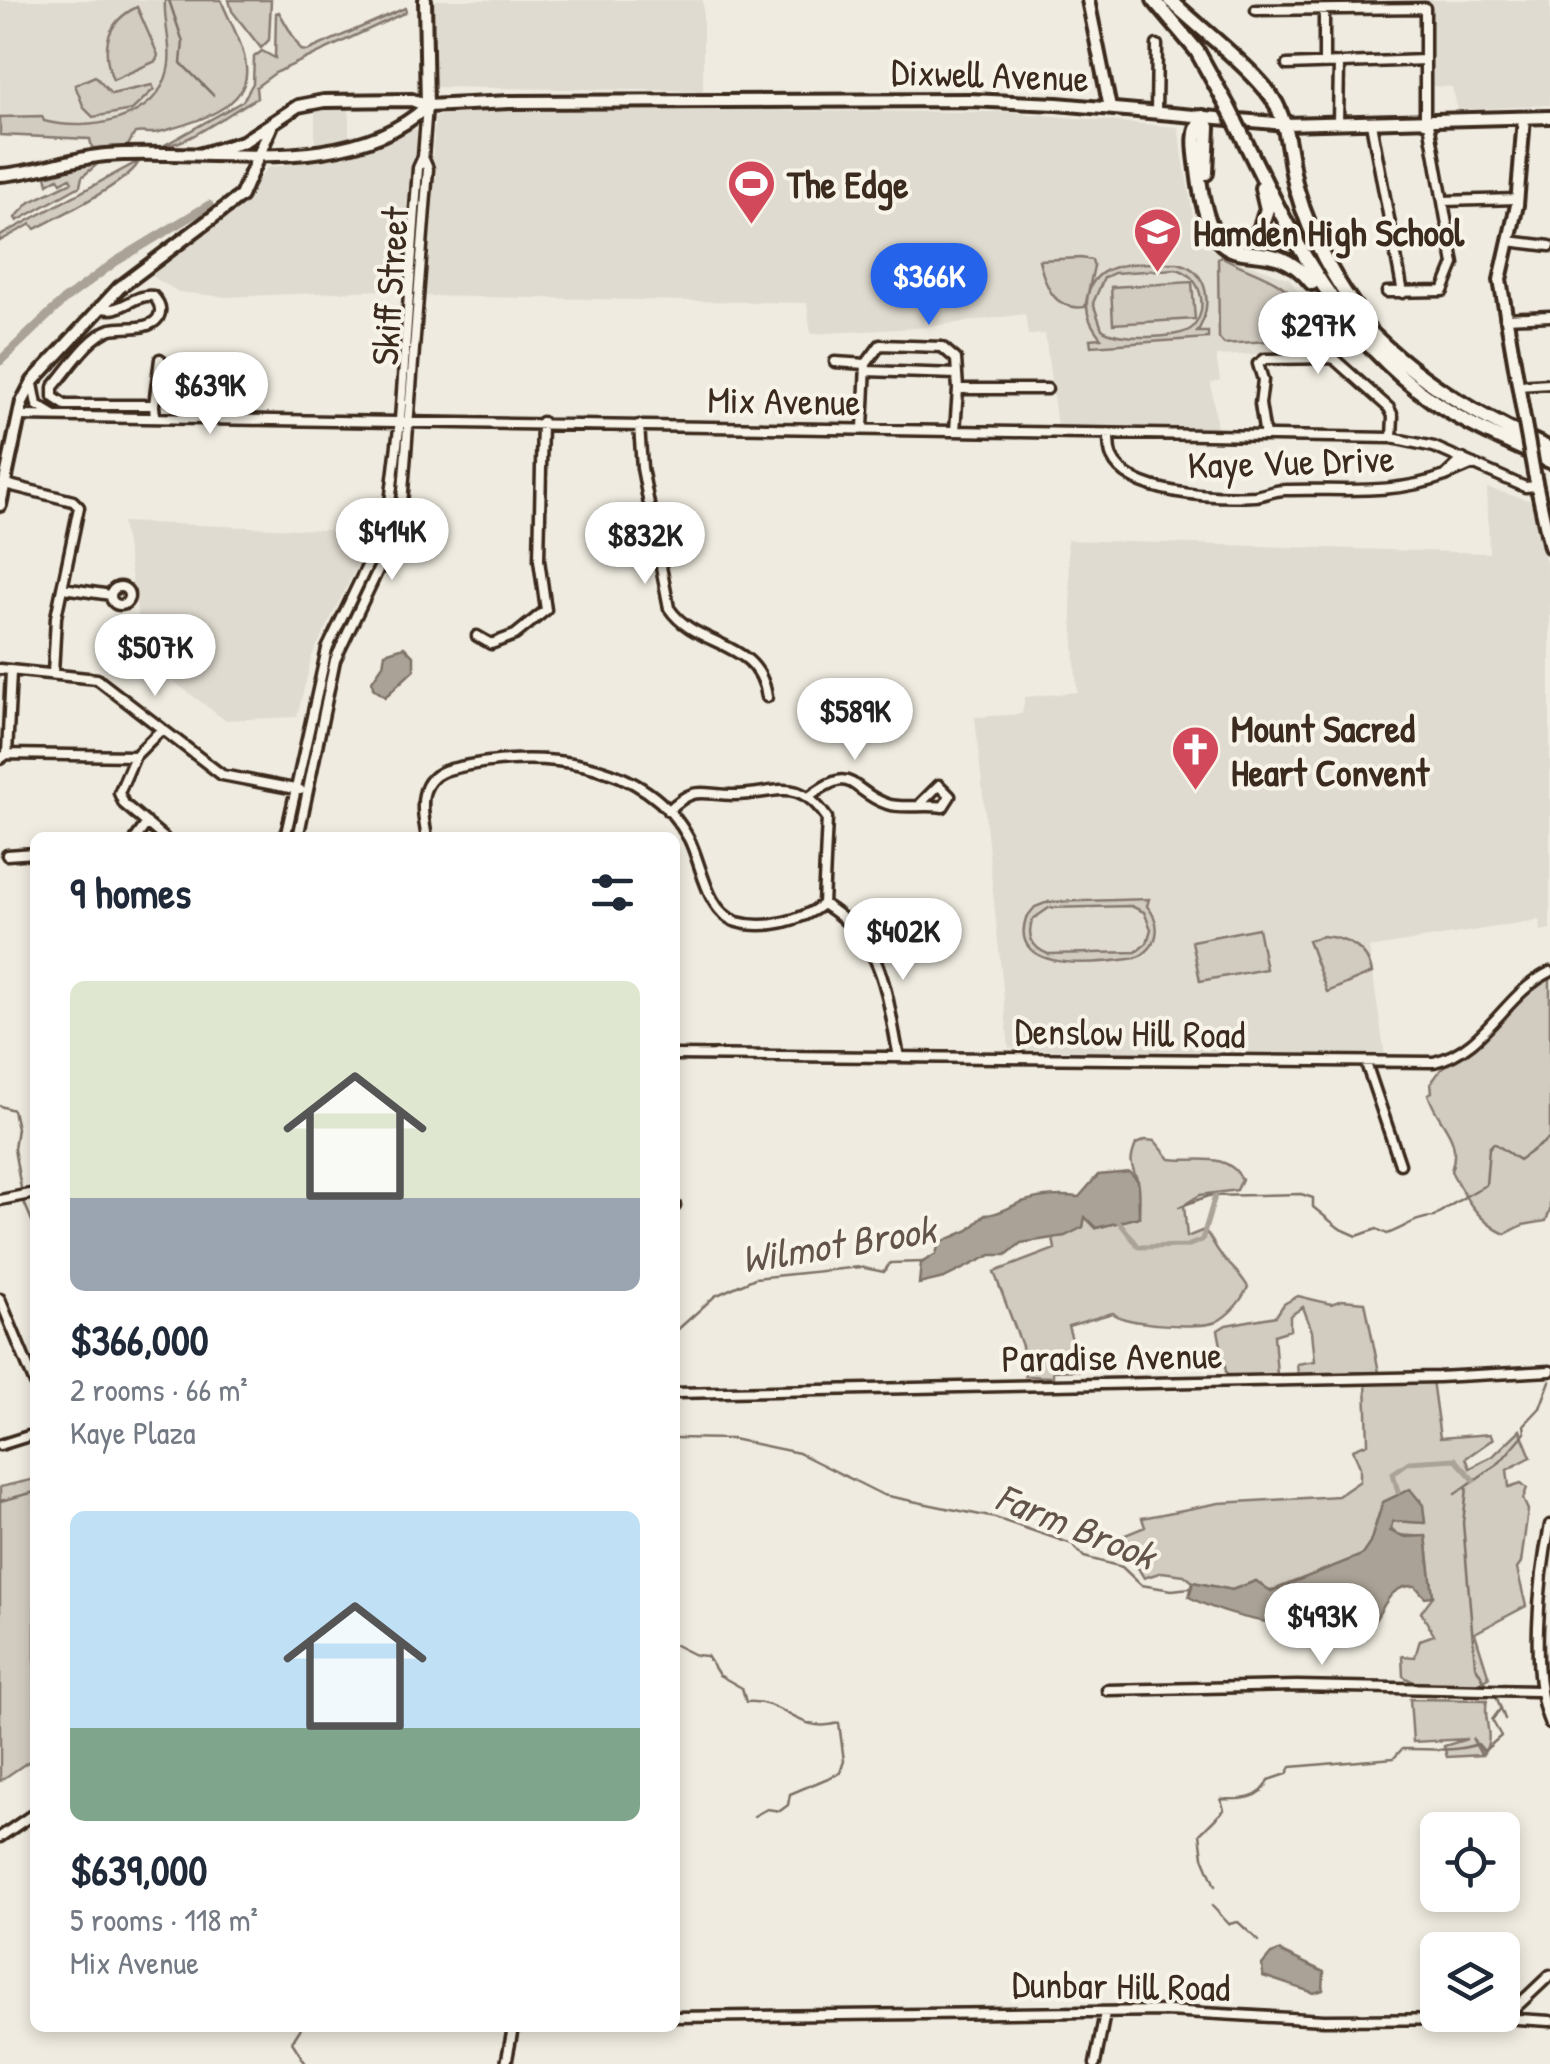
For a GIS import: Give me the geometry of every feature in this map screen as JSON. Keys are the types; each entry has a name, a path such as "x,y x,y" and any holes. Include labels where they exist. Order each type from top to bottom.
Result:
{"highway":[{"path":"1154,0 1197,51 1233,108"},
{"path":"1168,0 1204,48 1246,135 1323,276 1357,320 1454,402 1550,449"},
{"path":"1168,0 1267,92 1285,124 1298,192 1320,249 1346,294 1387,349"},
{"path":"1246,135 1264,194 1265,223 1260,234 1236,242 1217,230 1212,217 1206,173 1208,127 1203,117 1196,127 1205,215 1215,240 1236,252 1274,256 1295,266 1382,360 1435,403 1490,434 1550,460"},
{"path":"1250,152 1296,244 1350,325"}],"main road":[{"name":"Skiff Street","path":"425,0 427,106"},
{"path":"1088,0 1110,108"},
{"name":"Dixwell Avenue","path":"202,154 242,142 290,109 324,102 412,100 427,106 510,102 969,100 1285,124 1550,117"},
{"name":"Dixwell Avenue","path":"0,175 108,155 258,156 330,150 413,119 427,106"},
{"path":"0,505 25,394 33,381 100,307 140,271 242,196 268,132 290,109"},
{"path":"1524,118 1518,199 1501,271 1518,386 1550,547"}],"street":[{"path":"1256,10 1424,8 1427,123 1454,264 1443,291 1386,292"},
{"path":"1324,10 1324,64"},
{"path":"1156,45 1156,113"},
{"path":"1287,65 1424,60"},
{"path":"1338,63 1338,124"},
{"name":"Skiff Street","path":"404,420 418,168 423,157 427,106"},
{"path":"1372,123 1403,293"},
{"path":"1443,201 1518,199"},
{"path":"1508,241 1550,246"},
{"path":"100,307 111,310 144,295 153,296 160,304 160,312 157,320 148,325 100,335 54,387 55,399 70,405 154,404"},
{"path":"1506,318 1550,316"},
{"path":"863,428 866,368 880,345 942,347 955,356 958,390 954,432"},
{"path":"1265,436 1258,364 1264,358 1333,358 1392,412 1392,438"},
{"path":"154,417 160,359"},
{"path":"836,362 866,368 957,374"},
{"path":"33,381 36,405 62,417"},
{"path":"1518,386 1550,384"},
{"path":"958,390 1048,389"},
{"name":"Mix Avenue","path":"20,416 1392,438 1434,447 1525,488 1537,486"},
{"path":"286,832 330,642 379,541 390,503 404,420"},
{"path":"299,832 340,646 392,538 402,504 404,420"},
{"path":"477,636 491,644 504,640 546,610 539,560 542,422"},
{"path":"639,424 642,468 669,608 682,626 747,656 761,674 767,697"},
{"name":"Kaye Vue Drive","path":"1109,434 1112,458 1121,468 1157,488 1185,495 1258,496 1281,490 1384,491 1474,464"},
{"name":"Kaye Vue Drive","path":"1444,476 1463,459"},
{"path":"5,484 73,501 79,507 56,617 53,673"},
{"path":"390,503 402,504"},
{"path":"63,588 111,595"},
{"path":"351,598 362,604"},
{"path":"330,642 340,646"},
{"path":"0,669 97,679 222,776 307,792"},
{"path":"11,672 4,756 136,756"},
{"path":"157,832 124,804 119,792 136,756 162,729"},
{"path":"427,832 421,806 423,791 438,774 452,769 536,761 591,766 618,774 668,811 688,836 716,904 725,915 752,923 798,920 823,904"},
{"path":"809,798 821,788 846,780 886,804 920,803"},
{"path":"668,811 685,794 696,791 736,795 780,788 801,792 827,818 823,904"},
{"path":"141,832 148,824"},
{"path":"7,856 30,854"},
{"path":"823,904 847,919 871,946 882,969 899,1057"},
{"name":"Denslow Hill Road","path":"680,1055 1434,1062 1457,1055 1524,988 1550,972"},
{"path":"1366,1063 1400,1164"},
{"path":"0,1200 30,1194"},
{"path":"0,1299 30,1372"},
{"name":"Paradise Avenue","path":"680,1393 1438,1377 1550,1371"},
{"path":"0,1444 30,1435"},
{"path":"1550,1526 1538,1691 1550,1724"},
{"path":"1108,1690 1314,1686 1550,1689"},
{"path":"0,1837 30,1816"},
{"path":"1520,2003 1550,1975"},
{"name":"Dunbar Hill Road","path":"680,2016 896,2011 1188,2012 1335,2020 1420,2019"},
{"path":"1095,2064 1105,2013"},
{"name":"Dunbar Hill Road","path":"1520,2019 1550,2021"},
{"path":"506,2064 512,2032"}],"shaded area":[{"path":"0,0 167,0 170,33 181,46 182,64 177,64 182,91 85,141 0,134"},
{"path":"165,0 221,0 246,67 245,82 229,104 186,124 156,133 135,133 127,147 92,148 90,139 0,135 0,117 42,116 44,121 61,124 99,123 135,112 150,101 168,70"},
{"path":"229,0 271,0 269,40 261,48 232,11"},
{"path":"434,0 703,0 703,91 432,87"},
{"path":"1423,0 1550,0 1550,105 1458,110 1452,87 1429,86 1428,5 1423,5"},
{"path":"137,7 158,55 156,61 113,80 107,58 108,38 118,21"},
{"path":"405,8 406,12 275,73 256,87 257,98 197,133 165,145 243,101 253,83 254,57 262,51 275,58 276,13 279,12 301,50 307,51"},
{"path":"95,76 111,94 152,85 154,89 132,110 93,117 84,108 75,85"},
{"path":"780,103 782,111 1010,112 1178,127 1197,239 1218,253 1290,279 1332,351 1216,356 1220,380 1211,383 1217,429 1057,427 1045,334 1028,335 1025,314 917,328 811,334 807,303 423,296 435,117 457,112 717,110"},
{"path":"315,107 349,107 349,139 315,148"},
{"path":"412,126 418,132 403,289 226,297 178,292 152,276 150,272 239,207 267,168 356,153"},
{"path":"101,161 82,177 80,186 17,221 15,218 30,202 72,182 70,178 61,183 58,178 48,184 46,176"},
{"path":"139,161 123,178 93,198 35,229 31,224 0,241 0,236"},
{"path":"1221,256 1287,290 1304,310 1300,334 1283,340 1224,344 1219,338"},
{"path":"1039,260 1092,260 1094,266 1085,307 1074,307 1053,295"},
{"path":"1178,263 1197,274 1206,292 1205,312 1197,332 1208,332 1208,338 1091,346 1090,339 1101,338 1090,321 1087,306 1090,286 1098,276 1122,266","holes":["1176,269 1184,272 1200,293 1201,311 1193,327 1148,337 1102,329 1093,303 1104,278 1114,273"]},
{"path":"1192,282 1195,319 1113,324 1111,287"},
{"path":"1487,488 1532,501 1550,581 1550,929 1541,931 1539,920 1369,948 1386,1063 1009,1048 975,717 1022,714 1025,697 1077,692 1067,540 1489,553"},
{"path":"122,522 374,532 312,656 297,717 225,720 146,661"},
{"path":"404,647 414,657 414,670 385,697 373,688 372,681 383,665 385,653"},
{"path":"1149,899 1147,906 1157,928 1154,942 1136,958 1082,963 1044,957 1031,949 1024,937 1026,918 1035,907 1048,902","holes":["1131,906 1144,912 1151,929 1147,943 1136,952 1048,954 1030,936 1033,919 1049,908"]},
{"path":"1258,928 1266,969 1200,981 1192,941"},
{"path":"1323,936 1355,946 1366,957 1372,973 1327,992 1308,940"},
{"path":"1550,974 1550,1210 1546,1221 1523,1225 1505,1234 1479,1215 1451,1171 1452,1139 1428,1094 1445,1064 1474,1046 1516,999"},
{"path":"1155,1141 1170,1159 1227,1164 1242,1179 1237,1190 1200,1195 1184,1205 1187,1237 1204,1230 1248,1287 1231,1311 1208,1324 1146,1323 1113,1313 1068,1326 1081,1370 1053,1371 1053,1377 1025,1376 1022,1346 994,1272 1055,1249 1053,1238 1083,1227 1084,1215 1096,1228 1139,1217 1139,1186 1132,1160 1136,1144"},
{"path":"1130,1172 1138,1181 1139,1217 1096,1228 1085,1217 1083,1227 1065,1236 1021,1243 1006,1255 991,1255 944,1278 919,1284 921,1263 936,1254 939,1243 969,1230 985,1215 1036,1198 1079,1197 1098,1175"},
{"path":"1298,1296 1331,1304 1342,1300 1365,1302 1379,1372 1298,1374 1297,1364 1315,1361 1312,1331 1303,1307 1290,1316 1290,1330 1274,1335 1277,1375 1227,1377 1218,1330 1276,1316 1284,1304"},
{"path":"1432,1380 1440,1438 1490,1434 1493,1439 1466,1458 1470,1468 1493,1456 1520,1430 1531,1457 1507,1470 1509,1487 1521,1483 1527,1488 1523,1499 1528,1510 1517,1569 1526,1606 1475,1633 1489,1678 1446,1687 1422,1684 1403,1676 1402,1656 1415,1657 1420,1640 1434,1635 1421,1612 1433,1596 1426,1537 1398,1535 1389,1526 1393,1521 1425,1523 1420,1500 1379,1514 1370,1544 1362,1555 1280,1589 1267,1590 1256,1581 1232,1590 1162,1572 1144,1578 1120,1537 1145,1527 1142,1518 1219,1503 1338,1496 1360,1481 1353,1449 1368,1443 1366,1381"},
{"path":"30,1480 30,1760 0,1781 0,1487"},
{"path":"1410,1489 1423,1505 1425,1523 1393,1521 1390,1531 1406,1537 1426,1536 1433,1596 1425,1597 1415,1586 1398,1589 1369,1628 1277,1624 1231,1614 1189,1597 1193,1582 1232,1590 1256,1581 1271,1591 1362,1555 1370,1543 1383,1502"},
{"path":"1410,1699 1487,1700 1489,1735 1483,1754 1472,1738 1481,1755 1447,1757 1444,1746 1467,1739 1413,1742"},
{"path":"1279,1951 1324,1972 1323,1990 1314,1993 1263,1976 1262,1965"}],"waterway":[{"path":"169,0 183,42 181,63 213,95"},
{"path":"0,361 64,300 115,262 209,205"},
{"name":"Wilmot Brook","path":"0,1106 13,1110 21,1188"},
{"name":"Wilmot Brook","path":"1179,1207 1208,1196 1301,1194 1313,1198 1313,1207 1339,1228 1357,1236 1377,1229 1387,1234 1434,1217 1486,1185 1489,1148 1494,1143 1519,1160 1550,1138"},
{"path":"1116,1218 1139,1247 1187,1246 1202,1240 1215,1196"},
{"name":"Wilmot Brook","path":"24,1202 30,1216"},
{"name":"Wilmot Brook","path":"680,1328 715,1296 755,1278 860,1267 884,1272 890,1263 924,1262"},
{"name":"Farm Brook","path":"1455,1494 1500,1462 1525,1433 1524,1425 1540,1408 1550,1381"},
{"name":"Farm Brook","path":"680,1438 732,1439 799,1453 883,1495 995,1518 1072,1544 1084,1557 1122,1567 1141,1585 1172,1590 1190,1588"},
{"path":"1398,1492 1393,1473 1409,1462 1455,1459 1474,1480"},
{"path":"1467,1488 1463,1523 1475,1665 1488,1687"},
{"path":"0,1501 30,1493"},
{"path":"680,1648 707,1656 719,1675 742,1688 746,1702 771,1706 812,1724 839,1723 844,1761 840,1773 790,1794 788,1805 780,1811 767,1809 754,1816"},
{"path":"1496,1696 1505,1719"},
{"path":"1215,1886 1203,1857 1200,1834 1224,1810 1221,1799 1256,1795 1269,1780 1287,1774 1291,1767 1394,1758 1402,1749 1449,1749 1478,1744 1484,1751 1501,1736 1492,1720 1501,1708"},
{"path":"1212,1906 1229,1924 1238,1922 1259,1941"},
{"path":"298,2032 292,2042 306,2064"}],"place":[{"name":"The Edge","path":"752,226"},
{"name":"Hamden High School","path":"1158,274"},
{"name":"Mount Sacred Heart Convent","path":"1196,792"}]}
